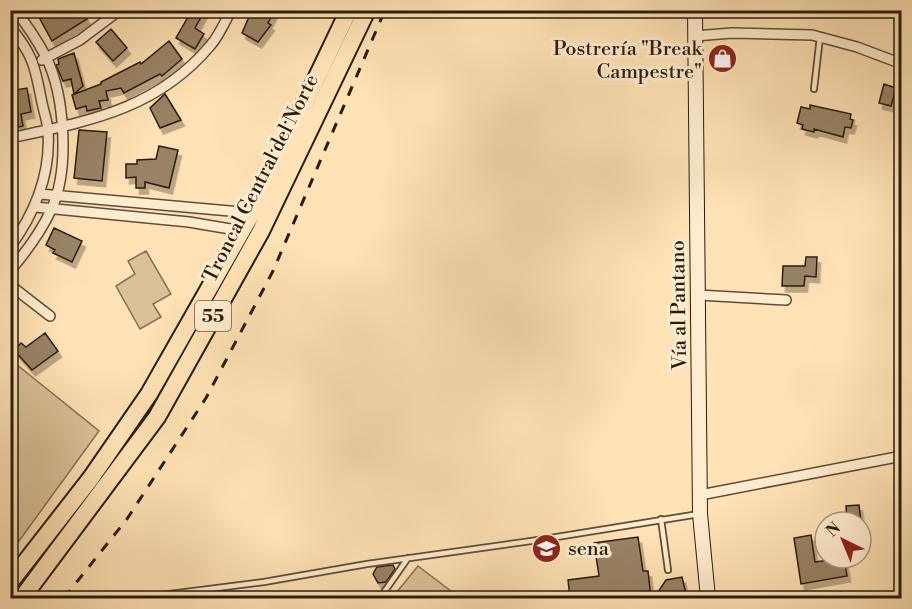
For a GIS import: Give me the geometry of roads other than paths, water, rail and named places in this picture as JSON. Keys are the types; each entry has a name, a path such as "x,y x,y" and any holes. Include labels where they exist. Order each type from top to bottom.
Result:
{"highway":[{"name":"Troncal Central del Norte","path":"10,582 92,478 136,414 252,213 349,10"},
{"name":"Troncal Central del Norte","path":"22,598 157,417 261,231 367,10"}],"main road":[{"name":"Vía al Pantano","path":"695,10 700,514 708,598"}],"street":[{"path":"10,271 30,246 52,209 62,163 62,128 56,89 46,58 29,27 15,10"},
{"path":"34,63 80,40 120,10"},
{"path":"10,138 62,128 136,104 162,89 184,73 212,45 231,10"},
{"path":"10,27 21,40 34,63 48,130 47,156 40,194 35,207 10,247"},
{"path":"695,36 732,33 812,35 858,47 902,64"},
{"path":"40,194 252,213"},
{"path":"142,217 144,202"},
{"path":"35,207 189,222 242,231"},
{"path":"10,285 50,316"},
{"path":"698,295 786,300"},
{"path":"700,495 902,456"}],"lane":[{"path":"814,90 820,37"},
{"path":"138,598 264,582 700,514"},
{"path":"660,519 668,570"},
{"path":"380,598 408,558"}],"railway":[{"path":"64,598 127,519 206,398 273,271 385,10"}],"place":[{"name":"Postrería \"Break Campestre\"","path":"723,59"},
{"name":"sena","path":"547,548"}]}
